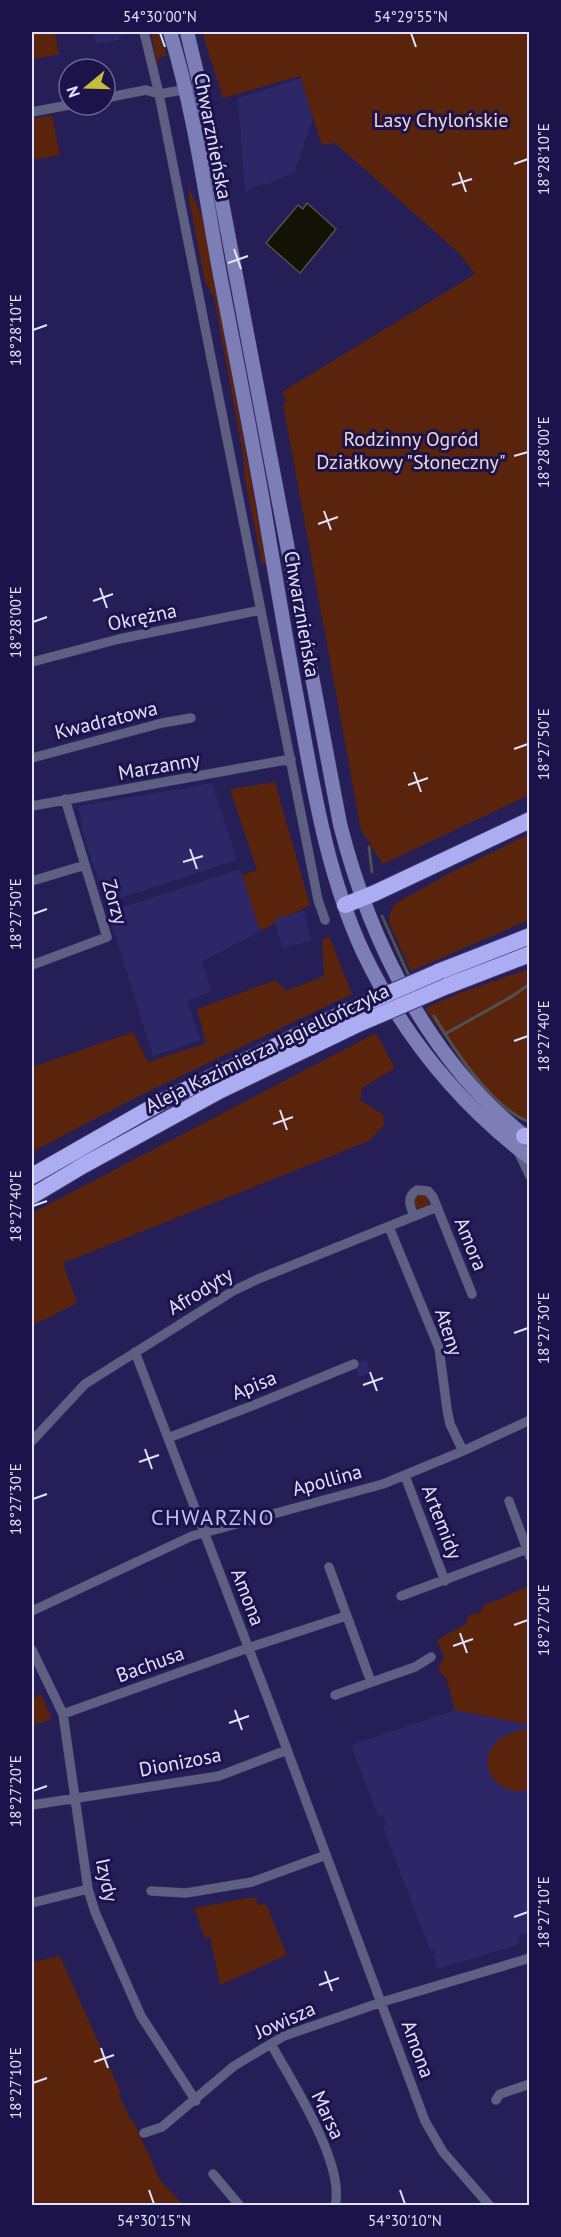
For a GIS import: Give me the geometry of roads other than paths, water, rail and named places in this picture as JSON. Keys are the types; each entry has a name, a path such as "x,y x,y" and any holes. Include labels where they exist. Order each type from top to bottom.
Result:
{"highway":[{"path":"345,905 530,820"},
{"name":"Aleja Kazimierza Jagiellończyka","path":"32,1176 185,1089 442,979 530,936"},
{"name":"Aleja Kazimierza Jagiellończyka","path":"442,979 530,954"},
{"name":"Aleja Kazimierza Jagiellończyka","path":"32,1196 84,1165 352,1018"}],"main road":[{"name":"Chwarznieńska","path":"170,32 185,90 247,413 283,624 332,868 373,972 411,1036 460,1096 525,1140"},
{"name":"Chwarznieńska","path":"187,32 200,86 340,824 352,869 391,964 430,1031 473,1087 525,1140 530,1158"}],"street":[{"name":"Chwarznieńska","path":"144,32 159,94 318,900 325,920"},
{"path":"117,96 146,90 159,94 200,86"},
{"path":"32,112 57,107"},
{"name":"Okrężna","path":"32,662 118,639 261,610"},
{"name":"Kwadratowa","path":"32,758 162,723 191,718"},
{"name":"Marzanny","path":"32,806 291,759"},
{"name":"Zorzy","path":"32,965 107,937 65,799"},
{"path":"32,881 85,865"},
{"name":"Chwarznieńska","path":"525,1140 530,1176"},
{"path":"414,1216 409,1199 417,1190 424,1189 430,1192 437,1207"},
{"name":"Afrodyty","path":"32,1441 85,1384 234,1291 258,1279 437,1207"},
{"name":"Amora","path":"437,1207 472,1294"},
{"name":"Ateny","path":"389,1227 439,1348 450,1425 463,1451"},
{"name":"Amona","path":"135,1352 430,2132 443,2152 489,2205"},
{"name":"Apisa","path":"168,1438 354,1364"},
{"name":"Apollina","path":"32,1611 204,1532 405,1476 530,1420"},
{"name":"Artemidy","path":"405,1476 445,1581"},
{"name":"Artemidy","path":"400,1596 528,1553 509,1501"},
{"path":"329,1567 371,1682"},
{"name":"Bachusa","path":"63,1714 248,1648 346,1616"},
{"name":"Izydy","path":"32,1650 63,1714 88,1889 95,1912 141,2016 196,2101"},
{"path":"335,1695 415,1667 431,1657"},
{"name":"Dionizosa","path":"32,1805 219,1776 287,1750"},
{"path":"151,1890 186,1893 252,1882 326,1855"},
{"path":"32,1903 88,1889"},
{"name":"Jowisza","path":"144,2133 162,2127 196,2101 234,2066 284,2036 382,2002 529,1961"},
{"name":"Marsa","path":"271,2044 317,2129 336,2180 338,2190 335,2205"},
{"path":"496,2100 500,2094 530,2084"},
{"path":"213,2174 240,2205"}],"waterway":[{"path":"369,847 372,872"},
{"path":"382,916 408,974"},
{"path":"445,1034 530,984"},
{"path":"434,1016 463,1060 488,1092 502,1105 530,1122"}],"district":[{"name":"CHWARZNO","path":"213,1517"}],"park label":[{"name":"Lasy Chylońskie","path":"441,120"},
{"name":"Rodzinny Ogród Działkowy \"Słoneczny\"","path":"411,450"}]}
